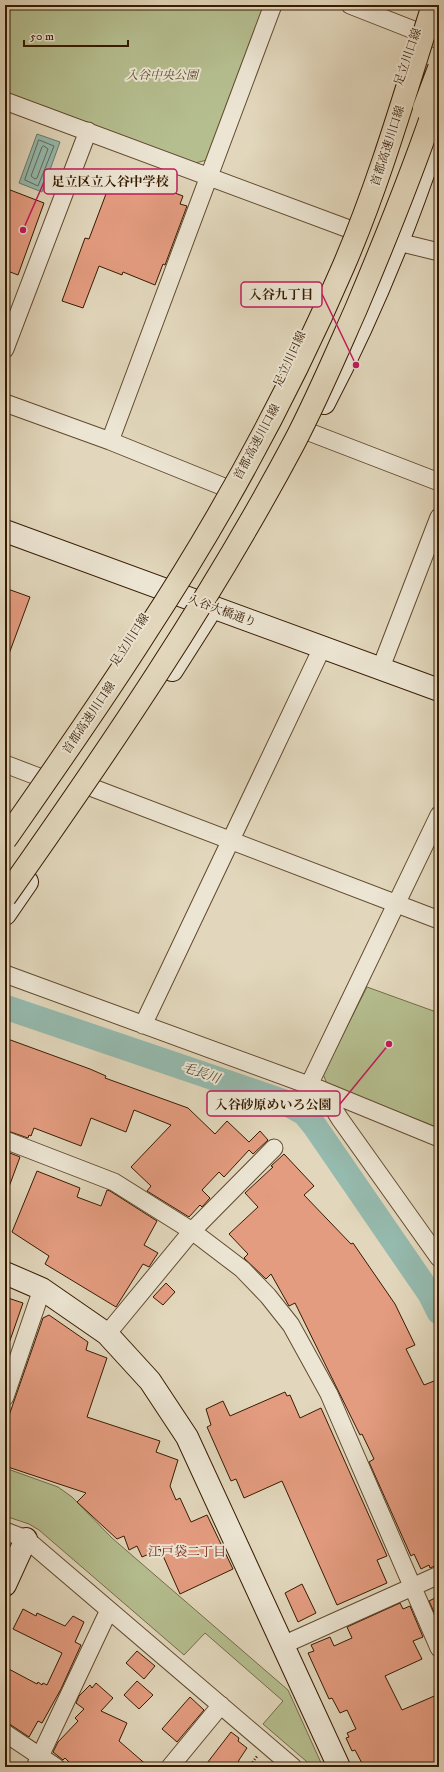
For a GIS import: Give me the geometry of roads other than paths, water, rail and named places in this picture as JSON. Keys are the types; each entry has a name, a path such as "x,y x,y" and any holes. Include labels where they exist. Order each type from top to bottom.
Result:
{"highway":[{"name":"首都高速川口線","path":"5,840 147,632 206,536 253,452 306,349 367,209 391,139 432,5"},
{"path":"367,209 409,115 439,24"},
{"path":"41,846 168,640 284,437 325,349 378,228 439,68"},
{"path":"5,897 123,725 193,616 295,441 336,355 395,217 439,94"}],"main road":[{"name":"足立川口線","path":"5,825 107,677 163,589 224,487 271,399 349,230 418,31 425,5"},
{"path":"5,914 93,788 190,643 270,506 343,368 398,242 423,177 439,127"},
{"name":"入谷大橋通り","path":"5,530 380,670 439,690"},
{"path":"5,1273 42,1289 107,1334 150,1381 187,1437 339,1767"},
{"path":"5,1585 26,1539"}],"street":[{"path":"110,441 273,5"},
{"path":"350,5 439,40"},
{"path":"5,101 209,176 349,230"},
{"path":"5,349 88,131"},
{"path":"398,242 439,252"},
{"path":"5,403 110,441 224,487"},
{"path":"309,432 439,482"},
{"path":"380,670 439,517"},
{"path":"143,1025 322,648"},
{"path":"5,764 39,777"},
{"path":"93,788 231,839 397,905 439,920"},
{"path":"316,1087 439,815"},
{"path":"5,974 316,1087 439,1138"},
{"path":"316,1087 439,1258"},
{"path":"5,1140 114,1182 192,1231 242,1269 291,1325 329,1394 439,1648"},
{"path":"107,1334 192,1231 274,1148"},
{"path":"5,1397 42,1289"},
{"path":"5,1531 26,1539 293,1767"},
{"path":"283,1645 439,1575"},
{"path":"38,1762 109,1610"},
{"path":"170,1767 221,1705"},
{"path":"5,1734 38,1762 56,1767"}],"water":[{"path":"37,134 60,142 42,192 19,183"}],"waterway":[{"name":"毛長川","path":"5,1007 282,1101 304,1113 314,1125 430,1294 439,1312"}],"place":[{"name":"足立区立入谷中学校","path":"23,230"},
{"name":"入谷九丁目","path":"356,365"},
{"name":"入谷砂原めいろ公園","path":"389,1044"}],"district":[{"name":"江戸袋二丁目","path":"187,1552"}],"park label":[{"name":"入谷中央公園","path":"162,75"}]}
